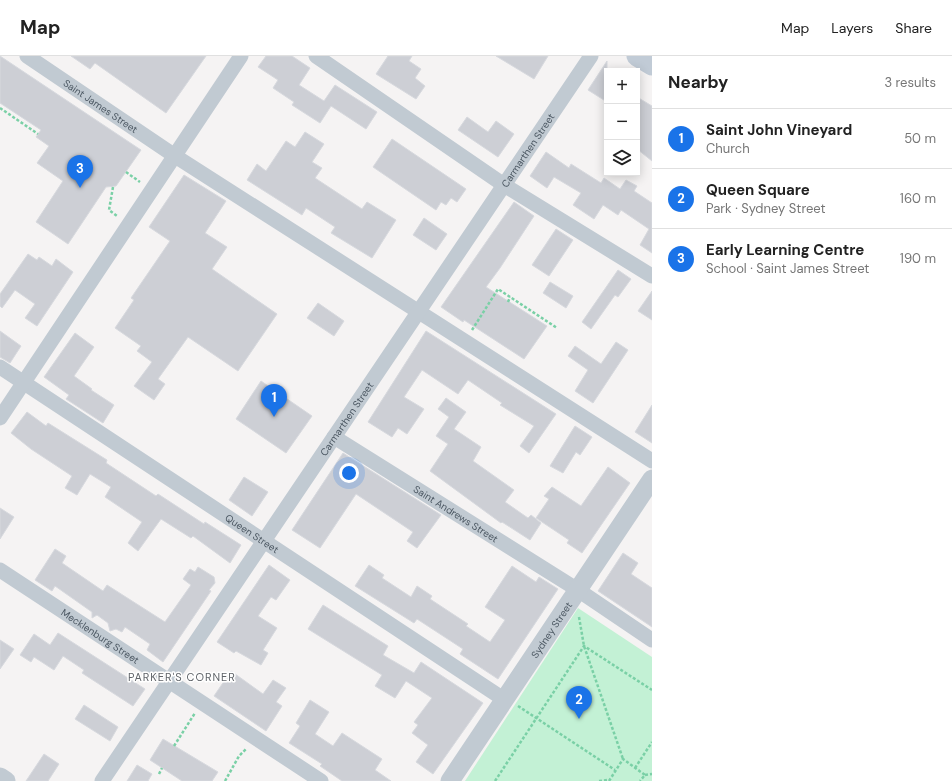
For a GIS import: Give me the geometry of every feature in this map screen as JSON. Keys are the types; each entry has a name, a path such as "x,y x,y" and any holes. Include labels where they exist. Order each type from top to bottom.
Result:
{"main road":[{"path":"637,56 652,65"}],"street":[{"name":"Saint James Street","path":"28,56 175,156 652,461"},
{"path":"0,418 241,56"},
{"path":"316,56 504,185 652,276"},
{"name":"Carmarthen Street","path":"102,781 591,56"},
{"name":"Queen Street","path":"0,367 510,702"},
{"name":"Saint Andrews Street","path":"334,437 578,590 652,640"},
{"name":"Sydney Street","path":"450,781 510,702 578,590 652,479"},
{"name":"Mecklenburg Street","path":"0,570 321,781"},
{"path":"0,777 6,781"}],"path":[{"path":"0,108 38,134"},
{"path":"113,187 109,210 129,224"},
{"path":"466,342 498,289 538,318 557,328"},
{"path":"508,302 510,298"},
{"path":"580,622 584,646 623,759 645,774 652,774"},
{"path":"584,646 652,690"},
{"path":"495,781 584,646"},
{"path":"510,702 537,718 615,770"},
{"path":"174,746 193,717"},
{"path":"635,768 652,742"},
{"path":"225,781 238,756 244,751"},
{"path":"599,781 608,781 623,759"},
{"path":"158,774 162,768"},
{"path":"640,781 645,774"}],"green space":[{"path":"578,608 652,657 652,781 465,781"}],"building":[{"path":"0,56 141,150 116,186 106,187 68,244 36,222 63,181 37,163 49,146 36,137 41,130 0,103"},
{"path":"71,56 206,56 166,113 95,63 90,69"},
{"path":"266,56 292,56 310,68 299,85 324,101 335,85 377,112 366,129 331,106 320,123 292,105 294,102 273,88 278,80 258,67"},
{"path":"388,56 412,56 409,61 421,69 415,78 425,86 416,99 376,74"},
{"path":"496,56 548,56 534,79"},
{"path":"607,61 607,68 604,68 604,100 588,90"},
{"path":"640,99 652,106 652,161 640,151"},
{"path":"467,117 488,132 496,121 514,134 498,157 458,130"},
{"path":"305,132 324,144 312,162 322,168 315,178 362,209 367,202 396,220 372,258 331,233 335,227 306,208 302,215 247,180 257,164 266,171 286,141 295,147"},
{"path":"392,139 466,189 457,202 451,198 446,205 441,202 436,210 373,167"},
{"path":"546,152 569,168 571,164 601,183 604,178 620,189 626,180 637,186 634,191 652,203 652,253 640,245 649,229 621,210 618,215 603,205 594,219 573,205 581,193 554,177 547,188 530,176"},
{"path":"184,175 226,201 205,233 227,247 212,269 277,314 238,371 188,337 158,379 165,384 154,400 134,386 152,362 137,351 141,346 115,328 134,300 131,298 170,241 149,227"},
{"path":"514,202 534,216 486,287 547,326 524,359 441,307"},
{"path":"424,218 447,234 436,250 413,235"},
{"path":"556,229 573,240 549,276 532,265"},
{"path":"28,254 37,260 39,257 52,266 56,259 73,272 37,326 25,318 35,304 15,290 2,308 0,306 0,294"},
{"path":"618,270 631,279 618,297 615,295 591,329 582,322"},
{"path":"550,282 573,296 566,308 543,293"},
{"path":"652,291 652,320 638,311"},
{"path":"318,303 344,321 334,336 307,318"},
{"path":"0,331 21,346 10,363 0,357"},
{"path":"426,331 556,414 529,453 520,446 534,426 500,405 502,403 468,380 458,394 422,370 404,397 424,409 407,434 398,428 392,437 368,422"},
{"path":"75,333 94,347 74,376 92,389 91,390 114,405 103,423 66,399 69,395 44,377"},
{"path":"616,342 628,350 593,403 575,391 588,370 568,356 575,346 601,364"},
{"path":"261,381 312,416 286,453 236,419"},
{"path":"446,398 466,412 454,429 481,447 473,461 514,490 505,502 528,518 531,515 541,523 530,540 502,522 501,523 430,471 448,444 436,436 449,417 438,409"},
{"path":"652,405 652,443 635,432"},
{"path":"27,412 46,426 48,423 107,460 106,463 156,496 158,494 204,524 205,522 241,545 230,563 193,536 191,538 161,519 138,551 128,543 142,522 105,497 111,487 90,474 77,495 65,488 72,476 31,449 11,433"},
{"path":"575,426 592,437 580,455 576,452 563,473 550,466"},
{"path":"343,453 441,515 417,548 407,541 413,532 356,494 320,548 292,530"},
{"path":"608,467 630,483 582,553 567,543 569,540 536,518 549,499 544,496 552,487 581,506"},
{"path":"244,477 268,492 252,516 229,500"},
{"path":"0,508 14,517 0,539"},
{"path":"55,549 66,556 62,563 103,591 107,585 165,622 191,585 183,579 190,569 195,572 198,567 214,577 215,583 163,662 147,650 150,644 125,627 122,632 116,629 110,631 108,623 97,615 92,618 92,612 55,586 52,591 35,580"},
{"path":"623,553 638,563 631,574 652,588 652,627 598,591"},
{"path":"269,565 290,580 276,600 271,597 258,616 277,628 263,650 268,653 261,665 236,651 234,653 217,642"},
{"path":"369,565 384,575 382,578 411,597 417,586 432,596 430,599 468,624 466,626 490,642 505,620 485,607 512,566 536,582 539,577 558,589 498,679 460,654 463,649 417,619 414,623 355,586"},
{"path":"323,605 388,646 383,655 414,673 421,662 483,703 433,774 416,762 428,745 412,733 418,725 414,722 432,698 406,681 395,698 375,686 382,675 308,629"},
{"path":"58,633 145,689 133,706 82,673 84,670 63,656 54,670 34,657 31,662 20,655 34,634 50,645"},
{"path":"0,640 14,649 0,669"},
{"path":"231,671 263,694 273,680 286,688 276,702 282,706 266,731 214,696"},
{"path":"310,700 329,712 315,734 333,746 342,733 382,759 375,770 391,781 342,781 320,766 322,764 289,743 300,726 296,723"},
{"path":"84,705 118,727 110,741 75,719"},
{"path":"163,739 218,772 212,781 182,781 150,760"},
{"path":"44,754 59,764 48,781 26,781"},
{"path":"137,765 152,774 148,781 127,781"}],"place":[{"name":"Early Learning Centre","path":"80,188"},
{"name":"Saint John Vineyard","path":"274,417"},
{"name":"Queen Square","path":"579,719"}],"district":[{"name":"PARKER'S CORNER","path":"182,677"}]}
